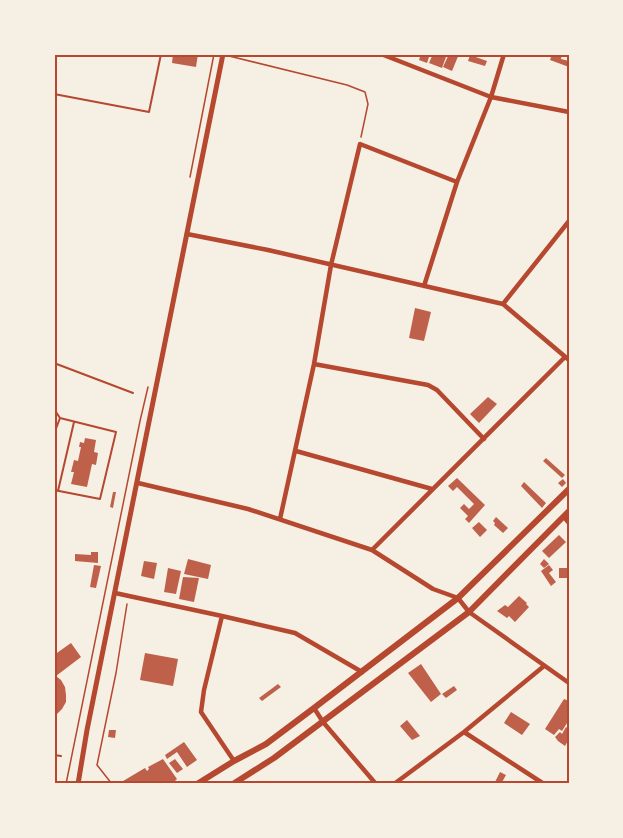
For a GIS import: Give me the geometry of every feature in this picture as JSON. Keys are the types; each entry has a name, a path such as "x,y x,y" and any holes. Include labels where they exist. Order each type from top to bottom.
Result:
{"main road":[{"path":"197,784 266,744 458,598 569,489"},
{"path":"233,784 274,758 469,612 566,514"}],"street":[{"path":"78,784 223,54"},
{"path":"381,54 491,97 569,112"},
{"path":"424,286 457,182 491,97 504,54"},
{"path":"280,519 314,364 331,265 360,144 457,182"},
{"path":"504,304 569,221"},
{"path":"564,227 569,231"},
{"path":"187,234 268,250 504,304 567,358 372,550"},
{"path":"314,364 428,385 437,390 484,440"},
{"path":"296,450 432,489"},
{"path":"138,483 248,509 372,550 433,589 458,598 469,612 569,683"},
{"path":"566,514 569,522"},
{"path":"115,593 295,633 362,672"},
{"path":"222,616 201,712 234,761"},
{"path":"394,784 464,732 544,666"},
{"path":"315,708 323,722 376,784"},
{"path":"464,732 544,784"}],"lane":[{"path":"54,94 149,112 161,54"},
{"path":"54,363 133,393"},
{"path":"54,409 60,418 116,432 100,499 56,491 74,422"},
{"path":"54,434 60,418"},
{"path":"54,754 61,756"}],"path":[{"path":"190,176 214,54"},
{"path":"223,54 347,85 366,92 368,104 360,144"},
{"path":"66,784 148,388"},
{"path":"112,784 97,765 116,673 128,596"}],"building":[{"path":"173,54 198,54 196,67 172,63"},
{"path":"421,54 430,54 427,63 419,60"},
{"path":"433,54 447,54 442,68 429,63"},
{"path":"449,54 459,54 452,71 443,67"},
{"path":"552,54 562,54 561,59 569,61 569,67 550,60"},
{"path":"470,55 487,61 485,66 468,61"},
{"path":"415,308 431,312 424,341 409,338"},
{"path":"488,397 497,404 479,423 470,414"},
{"path":"85,438 96,440 94,452 98,453 96,465 92,464 87,487 71,484 74,460 78,461 80,442 84,443"},
{"path":"546,458 565,475 562,478 543,461"},
{"path":"457,478 485,505 469,523 465,519 468,516 460,508 464,504 469,509 474,504 457,487 453,491 448,486"},
{"path":"563,479 566,483 562,487 558,483"},
{"path":"524,482 546,503 542,508 521,486"},
{"path":"113,492 116,492 113,508 110,507"},
{"path":"496,517 508,528 503,533 494,525 493,521"},
{"path":"479,522 487,530 480,537 472,528"},
{"path":"559,535 566,542 549,558 542,551"},
{"path":"91,552 98,552 98,563 75,561 75,554 91,555"},
{"path":"188,559 211,565 208,579 184,574"},
{"path":"544,559 549,564 544,568 540,564"},
{"path":"144,561 157,563 154,579 141,576"},
{"path":"94,565 101,566 96,588 90,587"},
{"path":"549,565 553,570 549,573 556,582 551,586 541,571"},
{"path":"168,568 181,571 176,594 164,592"},
{"path":"559,568 569,568 569,578 559,578"},
{"path":"183,577 199,578 194,602 179,599"},
{"path":"519,596 529,607 515,622 509,616 507,618 497,611 505,605 508,607"},
{"path":"71,643 81,657 56,676 65,687 66,702 54,717 54,655"},
{"path":"145,653 178,659 173,686 140,680"},
{"path":"421,664 441,694 431,702 408,673"},
{"path":"278,684 281,687 262,701 259,698"},
{"path":"454,686 457,690 446,698 442,694"},
{"path":"564,699 569,701 567,717 569,720 562,731 559,729 554,735 545,729"},
{"path":"511,712 530,724 522,735 504,723"},
{"path":"407,720 420,736 412,740 400,726"},
{"path":"566,727 569,729 569,739 565,746 555,737 560,732 562,734"},
{"path":"109,730 116,730 115,738 108,737"},
{"path":"184,742 197,760 187,767 177,752 167,759 165,755"},
{"path":"163,759 177,779 175,781 177,784 118,784 145,768 147,771 148,767"},
{"path":"175,759 183,769 177,773 169,763"},
{"path":"500,772 506,775 501,784 494,784"}]}
